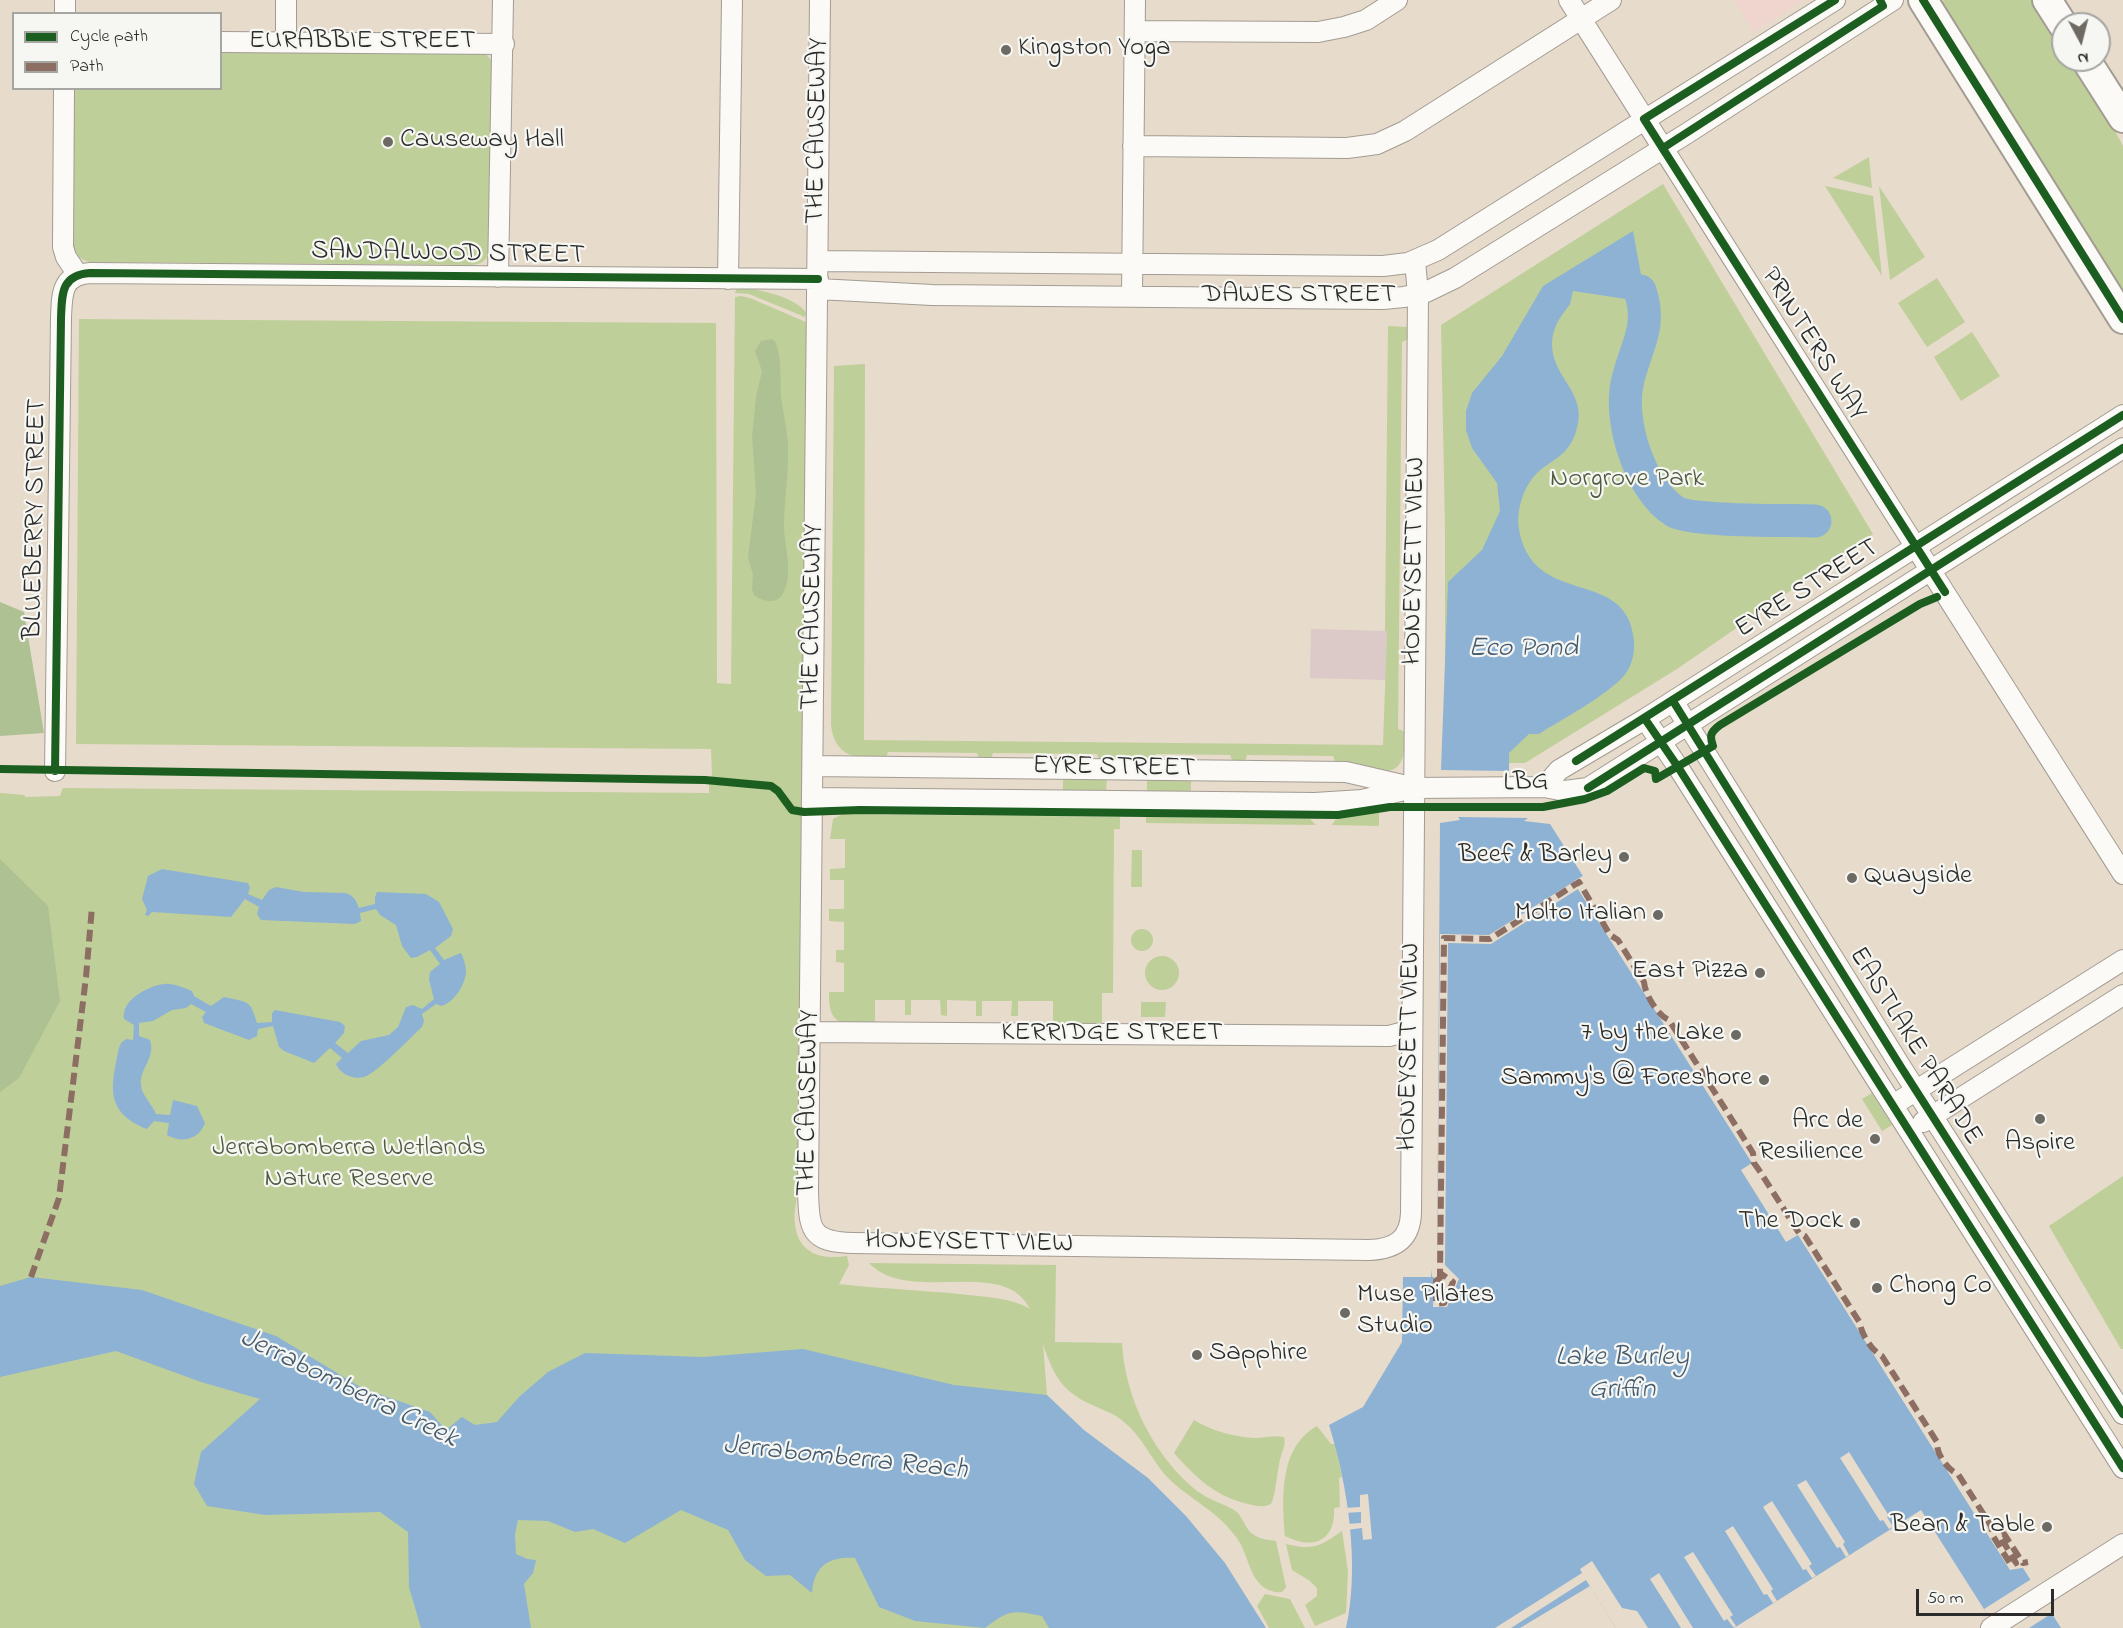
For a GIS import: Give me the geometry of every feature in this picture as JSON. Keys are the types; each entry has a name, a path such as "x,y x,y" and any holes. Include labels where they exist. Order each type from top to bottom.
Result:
{"main road":[{"path":"1923,0 2123,319"},
{"path":"2094,72 2123,118"}],"street":[{"path":"286,0 286,42"},
{"path":"498,277 503,0"},
{"path":"728,279 732,0"},
{"name":"THE CAUSEWAY","path":"816,1233 810,1220 808,1204 820,0"},
{"path":"1132,296 1135,0"},
{"path":"1135,31 1318,32 1366,20 1397,0"},
{"name":"PRINTERS WAY","path":"1569,0 2123,874"},
{"path":"1133,146 1355,147 1377,144 1405,131 1611,0"},
{"name":"DAWES STREET","path":"818,276 932,295 1383,299 1418,294 1455,278 1893,0"},
{"name":"DAWES STREET","path":"818,276 1132,264 1383,266 1415,261 1438,250 1833,2 1848,29"},
{"name":"EURABBIE STREET","path":"222,42 504,44"},
{"path":"64,90 63,247 66,257 78,275"},
{"name":"HONEYSETT VIEW","path":"816,1233 829,1242 845,1243 1369,1250 1385,1248 1403,1239 1410,1224 1418,294 1415,261"},
{"name":"SANDALWOOD STREET","path":"78,275 102,273 728,279 818,276"},
{"name":"BLUEBERRY STREET","path":"55,771 62,297 66,285 78,275"},
{"name":"EYRE STREET","path":"1544,787 1558,770 1673,701 2123,415"},
{"name":"EYRE STREET","path":"812,798 1315,803 1362,800 1413,788 1544,787 1565,791 1588,788 1907,586 1929,569 2120,450 2101,429"},
{"name":"EASTLAKE PARADE","path":"1673,701 1901,1067 1934,1115 2123,1414"},
{"name":"EASTLAKE PARADE","path":"1645,718 2123,1468"},
{"name":"EYRE STREET","path":"813,766 1346,772 1413,788"},
{"path":"1893,1105 2123,960"},
{"path":"1909,1131 2123,995"},
{"name":"KERRIDGE STREET","path":"810,1032 1389,1036 1412,1030"},
{"path":"1993,1627 2123,1544"}],"shaded area":[{"path":"1735,0 1804,0 1754,32"},
{"path":"1311,629 1387,631 1386,680 1310,678"}],"green space":[{"path":"1944,0 2034,0 2051,27 2051,72 2080,72 2123,146 2123,297 1937,5"},
{"path":"222,50 486,54 491,60 489,256 481,263 473,265 90,262 81,258 73,246 73,90 222,90"},
{"path":"1869,157 1872,188 1833,178"},
{"name":"Norgrove Park","path":"1663,184 1873,534 1677,669 1525,763 1445,763 1445,530 1441,325"},
{"path":"1825,186 1873,196 1882,276"},
{"path":"1879,186 1925,257 1890,280"},
{"path":"1937,278 1965,322 1927,347 1898,303"},
{"path":"737,288 754,289 786,298 807,314 804,317 749,294 735,293"},
{"path":"741,296 808,323 804,808 793,806 780,788 770,783 712,777 711,749 76,744 79,319 716,323 717,683 731,684 735,297"},
{"path":"1388,326 1408,327 1409,339 1402,342 1398,729 1406,732 1404,751 1400,763 1394,769 1375,770 1335,762 1333,756 1247,755 1245,762 1233,762 1230,755 1156,754 1155,761 1099,760 1097,754 993,753 991,759 979,759 977,753 888,752 886,759 876,759 857,757 837,745 831,725 834,366 865,364 864,740 1383,745 1387,631 1385,631"},
{"path":"1972,332 2000,376 1961,401 1934,357"},
{"path":"771,339 775,341 779,354 781,396 788,445 784,528 788,580 782,595 776,600 768,601 754,595 753,575 748,557 756,494 752,437 756,397 762,371 755,351 761,341"},
{"path":"0,602 24,612 44,733 0,736"},
{"path":"1063,776 1107,777 1106,794 1063,793"},
{"path":"1147,777 1191,777 1191,795 1147,794"},
{"name":"Jerrabomberra Wetlands Nature Reserve","path":"709,784 767,789 775,793 790,813 804,816 799,1187 794,1215 797,1234 801,1242 806,1248 820,1256 847,1256 849,1265 839,1284 992,1297 1016,1302 1030,1309 1017,1293 999,1285 978,1282 907,1281 886,1275 869,1263 1056,1265 1055,1342 1122,1343 1129,1385 1144,1425 1155,1444 1182,1477 1197,1491 1237,1512 1248,1530 1254,1535 1276,1541 1285,1589 1282,1592 1275,1592 1261,1585 1252,1572 1240,1543 1226,1525 1166,1476 1130,1428 1116,1416 1078,1398 1064,1386 1050,1363 1043,1344 1047,1395 1055,1411 1259,1628 0,1628 0,793 26,797 60,796 63,788 709,793"},
{"path":"1379,812 1379,826 1332,825 1335,820"},
{"path":"843,814 1120,817 1120,829 1114,829 1113,993 1102,993 1102,1026 1053,1026 1053,1001 1018,1001 1018,1016 1011,1016 1012,1001 982,1001 982,1016 976,1016 976,1001 947,1000 947,1016 941,1015 940,1000 911,1000 911,1015 905,1015 905,1000 875,1000 875,1025 847,1024 835,1018 829,1004 829,992 844,992 844,963 836,962 836,950 844,950 844,922 829,921 829,909 844,909 844,880 830,880 830,869 845,868 845,839 830,839 833,819"},
{"path":"1146,817 1310,819 1316,825 1146,823"},
{"path":"1132,850 1142,850 1142,887 1131,887"},
{"path":"0,859 48,906 60,1001 19,1078 0,1092"},
{"path":"1142,929 1150,932 1153,940 1150,948 1142,951 1134,948 1131,940 1134,932"},
{"path":"1162,956 1174,961 1179,973 1174,985 1162,990 1150,985 1145,973 1150,961"},
{"path":"1141,1002 1166,1002 1165,1017 1141,1017"},
{"path":"1872,1093 1892,1125 1882,1131 1862,1099"},
{"path":"2123,1176 2123,1349 2121,1349 2049,1226"},
{"path":"1194,1420 1223,1433 1255,1438 1284,1437 1271,1504 1256,1506 1236,1501 1207,1485 1182,1462 1174,1453"},
{"path":"1317,1426 1331,1444 1335,1444 1342,1477 1339,1478 1340,1507 1334,1508 1334,1520 1326,1535 1320,1540 1304,1542 1285,1536 1284,1490 1289,1460 1305,1435"},
{"path":"1342,1531 1348,1571 1346,1613 1315,1626 1305,1605 1317,1596 1317,1588 1292,1570 1286,1544 1303,1547 1316,1546"},
{"path":"1265,1594 1290,1599 1305,1628 1269,1628 1257,1606"}],"water":[{"name":"Eco Pond","path":"1633,231 1646,302 1573,291 1570,304 1556,325 1552,344 1557,366 1577,404 1579,415 1577,428 1565,451 1536,474 1527,486 1518,522 1524,547 1538,567 1556,579 1612,600 1622,609 1630,623 1634,641 1632,661 1622,678 1604,693 1539,734 1529,734 1509,753 1509,771 1441,770 1448,582 1482,550 1500,511 1497,483 1472,448 1466,430 1466,411 1472,393 1502,356 1543,286"},
{"name":"Lake Burley Griffin","path":"1458,817 1528,818 1524,821 1550,824 1583,876 1574,881 1578,889 1753,1163 1742,1170 1786,1241 1798,1234 2010,1569 2023,1568 2061,1628 1996,1628 1921,1510 1734,1628 1616,1628 1590,1586 1520,1628 1346,1628 1352,1579 1350,1526 1342,1474 1329,1425 1363,1407 1402,1342 1403,1277 1431,1277 1432,1269 1437,1269 1440,823 1460,820"},
{"path":"162,869 248,883 250,888 248,894 262,900 269,890 276,887 304,892 346,893 351,895 359,908 375,904 377,892 426,894 439,902 453,929 451,936 435,948 444,960 461,953 466,970 464,982 450,1001 441,1006 436,1004 422,1014 424,1021 422,1027 394,1054 370,1074 360,1078 351,1077 341,1071 336,1064 342,1058 330,1048 314,1063 279,1047 273,1026 258,1029 257,1036 249,1040 204,1023 202,1017 206,1012 191,1004 186,1008 172,1010 153,1021 139,1023 139,1036 150,1040 151,1046 151,1052 142,1074 141,1088 156,1114 170,1115 173,1100 197,1106 205,1123 199,1133 184,1139 167,1135 169,1123 154,1121 147,1129 123,1115 117,1106 113,1086 121,1043 126,1039 133,1040 134,1025 124,1019 124,1012 131,1000 144,991 158,985 171,984 192,991 194,996 211,1006 224,997 244,1002 250,1006 257,1023 272,1022 272,1013 275,1010 340,1022 345,1026 344,1033 335,1043 348,1053 361,1041 389,1035 398,1027 406,1007 413,1005 422,1009 434,999 429,980 430,972 440,964 430,950 411,958 402,946 396,925 380,915 376,909 360,913 361,921 355,924 261,920 257,914 259,907 245,899 231,917 152,912 148,916 145,915 147,910 142,899 148,876"},
{"path":"31,1277 142,1290 276,1336 362,1388 430,1412 446,1430 462,1417 475,1425 497,1422 519,1397 548,1372 585,1353 703,1357 803,1349 954,1385 1047,1395 1084,1430 1148,1478 1186,1516 1225,1563 1266,1628 1049,1628 1042,1616 1018,1612 1006,1614 985,1628 915,1621 879,1607 855,1558 838,1559 824,1565 816,1576 812,1593 790,1575 766,1576 745,1560 728,1530 681,1510 625,1543 593,1529 575,1532 548,1521 518,1520 515,1534 516,1554 536,1560 533,1573 524,1584 531,1628 421,1628 409,1587 408,1532 380,1512 265,1515 207,1506 194,1484 201,1452 260,1399 201,1382 116,1351 0,1377 0,1286"}],"pier":[{"path":"1586,874 1586,878 1578,882 1755,1162 1755,1165 1745,1171 1787,1238 1797,1232 1800,1233 2012,1566 2026,1567 2010,1570 1798,1235 1786,1242 1741,1170 1752,1163 1578,889 1491,944 1448,943 1445,1265 1459,1279 1447,1307 1433,1307 1432,1269 1437,1269 1440,934 1489,935"},
{"path":"1849,1452 1889,1516 1887,1517 1893,1527 1889,1529 1883,1520 1880,1521 1840,1458"},
{"path":"1806,1480 1845,1542 1843,1544 1849,1555 1846,1557 1840,1547 1837,1548 1797,1485"},
{"path":"1368,1494 1372,1539 1363,1540 1362,1528 1346,1530 1346,1524 1361,1523 1361,1512 1344,1513 1344,1508 1360,1507 1360,1495"},
{"path":"1772,1501 1812,1564 1809,1566 1816,1576 1812,1578 1806,1569 1803,1570 1763,1507"},
{"path":"1733,1526 1773,1589 1771,1591 1777,1601 1773,1603 1767,1594 1764,1595 1725,1531"},
{"path":"1693,1552 1733,1615 1730,1617 1736,1626 1734,1628 1727,1619 1724,1621 1684,1557"},
{"path":"1592,1561 1622,1608 1637,1611 1648,1628 1616,1628 1586,1580 1511,1628 1495,1628 1582,1573 1580,1569"},
{"path":"1659,1573 1693,1628 1681,1628 1650,1579"},
{"path":"2033,1578 2054,1612 2029,1628 1996,1628 1984,1609"}],"waterway":[{"path":"1640,291 1643,304 1643,327 1627,384 1626,417 1635,454 1651,487 1662,501 1674,511 1684,515 1719,519 1815,521"}],"marked path":[{"path":"1440,1273 1440,1278 1436,1281 1436,1304 1444,1303 1453,1282 1440,1273 1444,938 1490,939 1579,882 1610,935 1618,940 1644,982 1652,1004 1669,1020 1753,1153 1754,1163 1799,1233 1805,1236 1860,1323 1868,1342 1882,1356 1937,1442 1943,1461 1958,1474 1991,1526 1993,1536 2011,1565 2016,1563 2000,1536 2004,1534 2023,1563 2028,1562"},
{"path":"31,1277 59,1198 86,977 92,907"}],"cycle path":[{"path":"1835,0 1644,119 1945,592"},
{"path":"1663,148 1883,6 1880,0"},
{"path":"1923,0 2123,319"},
{"path":"55,771 61,318 65,287 73,278 90,273 818,279"},
{"path":"1576,761 2123,415"},
{"path":"1588,788 2123,448"},
{"name":"LBG","path":"0,769 705,780 771,786 778,791 792,810 804,812 860,810 1338,815 1390,807 1543,807 1585,799 1607,791 1644,768 1655,771 1656,779 1713,746 1712,734 1720,725 1920,604 1937,597"},
{"path":"1673,701 1901,1067 2123,1414"},
{"path":"1645,719 1678,767 2123,1468"}],"place":[{"name":"Kingston Yoga","path":"1006,50"},
{"name":"Causeway Hall","path":"388,142"},
{"name":"Beef & Barley","path":"1624,857"},
{"name":"Quayside","path":"1852,878"},
{"name":"Molto Italian","path":"1658,915"},
{"name":"East Pizza","path":"1760,973"},
{"name":"7 by the Lake","path":"1736,1035"},
{"name":"Sammy's @ Foreshore","path":"1764,1080"},
{"name":"Aspire","path":"2040,1119"},
{"name":"Arc de Resilience","path":"1875,1139"},
{"name":"The Dock","path":"1855,1223"},
{"name":"Chong Co","path":"1877,1288"},
{"name":"Muse Pilates Studio","path":"1345,1313"},
{"name":"Sapphire","path":"1197,1355"},
{"name":"Bean & Table","path":"2047,1527"}],"water label":[{"name":"Jerrabomberra Creek","path":"348,1390"},
{"name":"Jerrabomberra Reach","path":"845,1460"}]}
